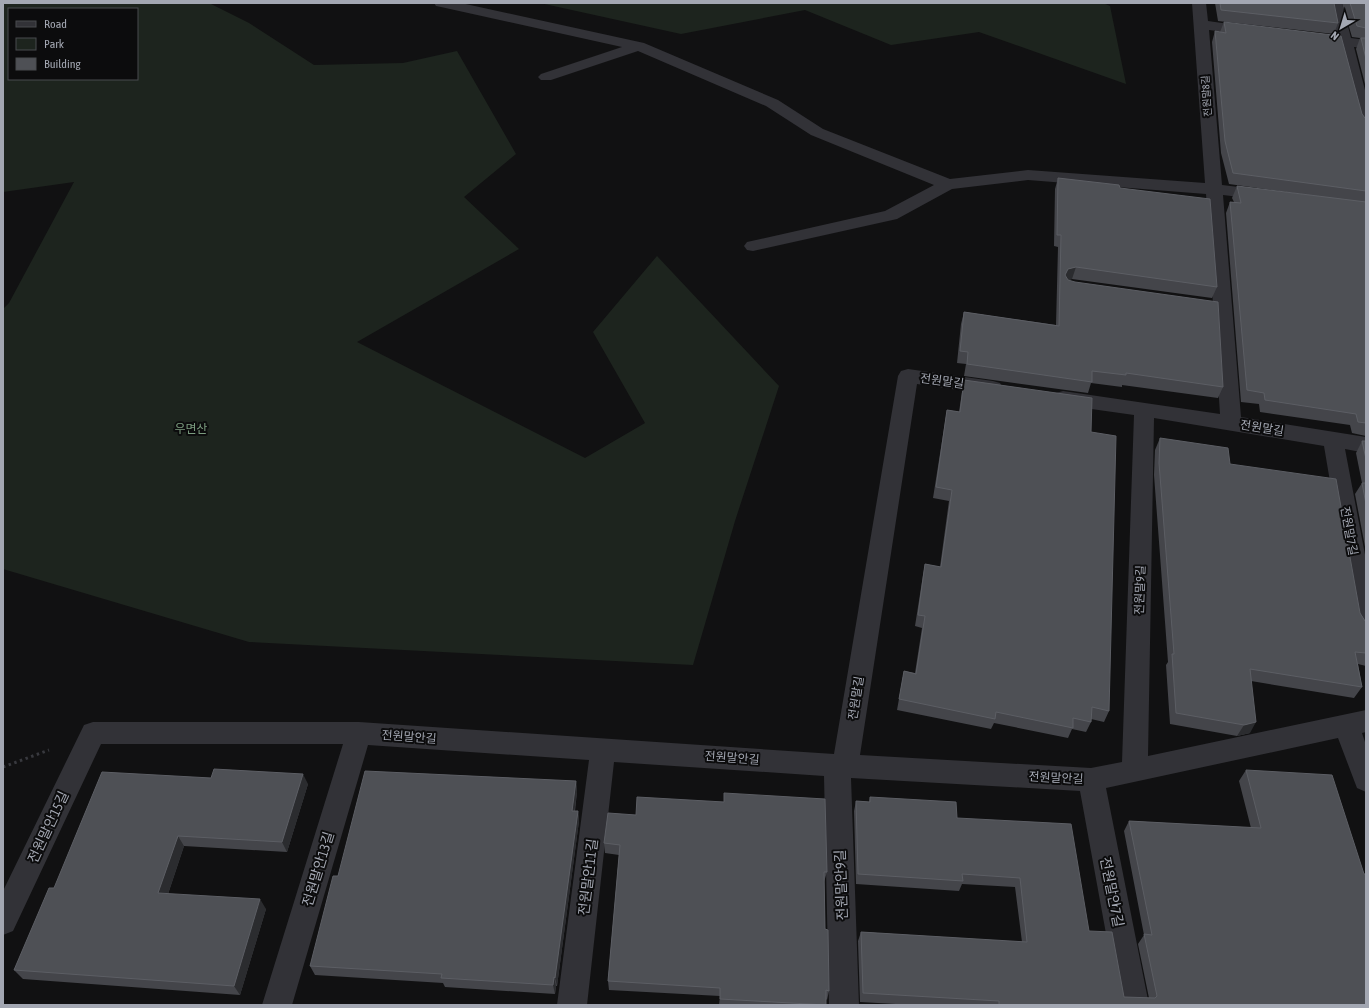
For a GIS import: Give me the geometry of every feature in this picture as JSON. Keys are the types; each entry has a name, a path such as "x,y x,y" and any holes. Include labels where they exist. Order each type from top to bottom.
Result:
{"street":[{"path":"441,3 639,46 772,103 817,132 948,184"},
{"name":"전원말8길","path":"1199,3 1213,189 1216,306 1232,423"},
{"path":"1335,3 1366,125"},
{"path":"1201,26 1269,33"},
{"path":"1299,36 1366,44"},
{"path":"546,77 639,46"},
{"path":"753,246 891,215 948,184 1028,175 1213,189 1282,198"},
{"name":"전원말길","path":"841,766 908,376 1011,390"},
{"name":"전원말길","path":"1042,395 1144,409 1366,445"},
{"name":"전원말9길","path":"1135,771 1144,409"},
{"name":"전원말7길","path":"1333,439 1366,624"},
{"path":"1356,723 1366,780"},
{"name":"전원말안길","path":"93,733 359,733 841,766 1091,780 1356,723"},
{"name":"전원말안15길","path":"3,921 93,733"},
{"name":"전원말안13길","path":"277,1005 359,733"},
{"name":"전원말안11길","path":"572,1005 603,749"},
{"name":"전원말안9길","path":"841,766 844,1005"},
{"name":"전원말안7길","path":"1091,780 1134,1005"}],"green space":[{"name":"우면산","path":"3,3 209,3 249,23 314,65 403,63 457,51 516,154 464,197 519,249 357,342 585,458 645,423 593,332 657,256 779,386 735,521 693,665 249,642 3,569 3,309 9,303 74,182 3,192"},
{"path":"540,3 1103,3 1110,6 1126,84 979,32 891,45 805,10 681,34"}],"building":[{"path":"1220,3 1334,3 1338,23 1221,10"},
{"path":"1350,3 1366,3 1366,28 1357,26"},
{"path":"1224,22 1341,36 1362,114 1366,119 1366,191 1233,173 1225,141 1215,31 1226,33"},
{"path":"1361,38 1366,38 1366,59"},
{"path":"1058,178 1119,185 1120,188 1210,199 1217,287 1076,267 1068,269 1065,275 1068,280 1075,282 1218,302 1223,387 1126,373 1126,375 1092,371 1092,382 967,364 968,352 960,351 964,312 1059,326 1061,235 1057,235"},
{"path":"1237,186 1366,202 1366,423 1358,422 1356,414 1265,400 1264,393 1247,390 1230,202 1241,203"},
{"path":"964,380 1092,398 1091,432 1116,436 1109,711 1092,707 1091,722 1073,718 1073,728 996,712 995,719 899,699 904,671 916,674 925,616 918,615 925,564 941,567 952,490 936,487 947,410 960,412"},
{"path":"1160,438 1228,448 1230,464 1336,479 1360,613 1366,622 1366,653 1355,652 1362,687 1250,669 1256,722 1244,725 1176,713 1172,654 1174,654 1159,463"},
{"path":"1362,441 1366,441 1366,459"},
{"path":"1362,483 1366,483 1366,504"},
{"path":"214,769 303,774 282,842 178,836 158,893 260,899 234,986 14,970 49,888 54,888 102,772 211,778"},
{"path":"1246,770 1332,775 1364,874 1366,874 1366,1005 999,1005 999,1001 863,993 861,932 1027,942 1020,878 962,874 963,881 858,874 856,801 870,802 870,797 956,802 957,818 1071,824 1089,931 1112,932 1124,997 1155,998 1157,996 1144,934 1152,935 1129,821 1261,828"},
{"path":"365,771 576,781 572,811 578,811 553,985 441,978 442,974 310,966 333,876 338,876"},
{"path":"724,793 825,799 827,872 824,872 825,929 828,930 829,991 826,990 826,1005 720,999 720,988 608,981 620,845 604,843 608,813 636,815 637,797 724,802"}]}
